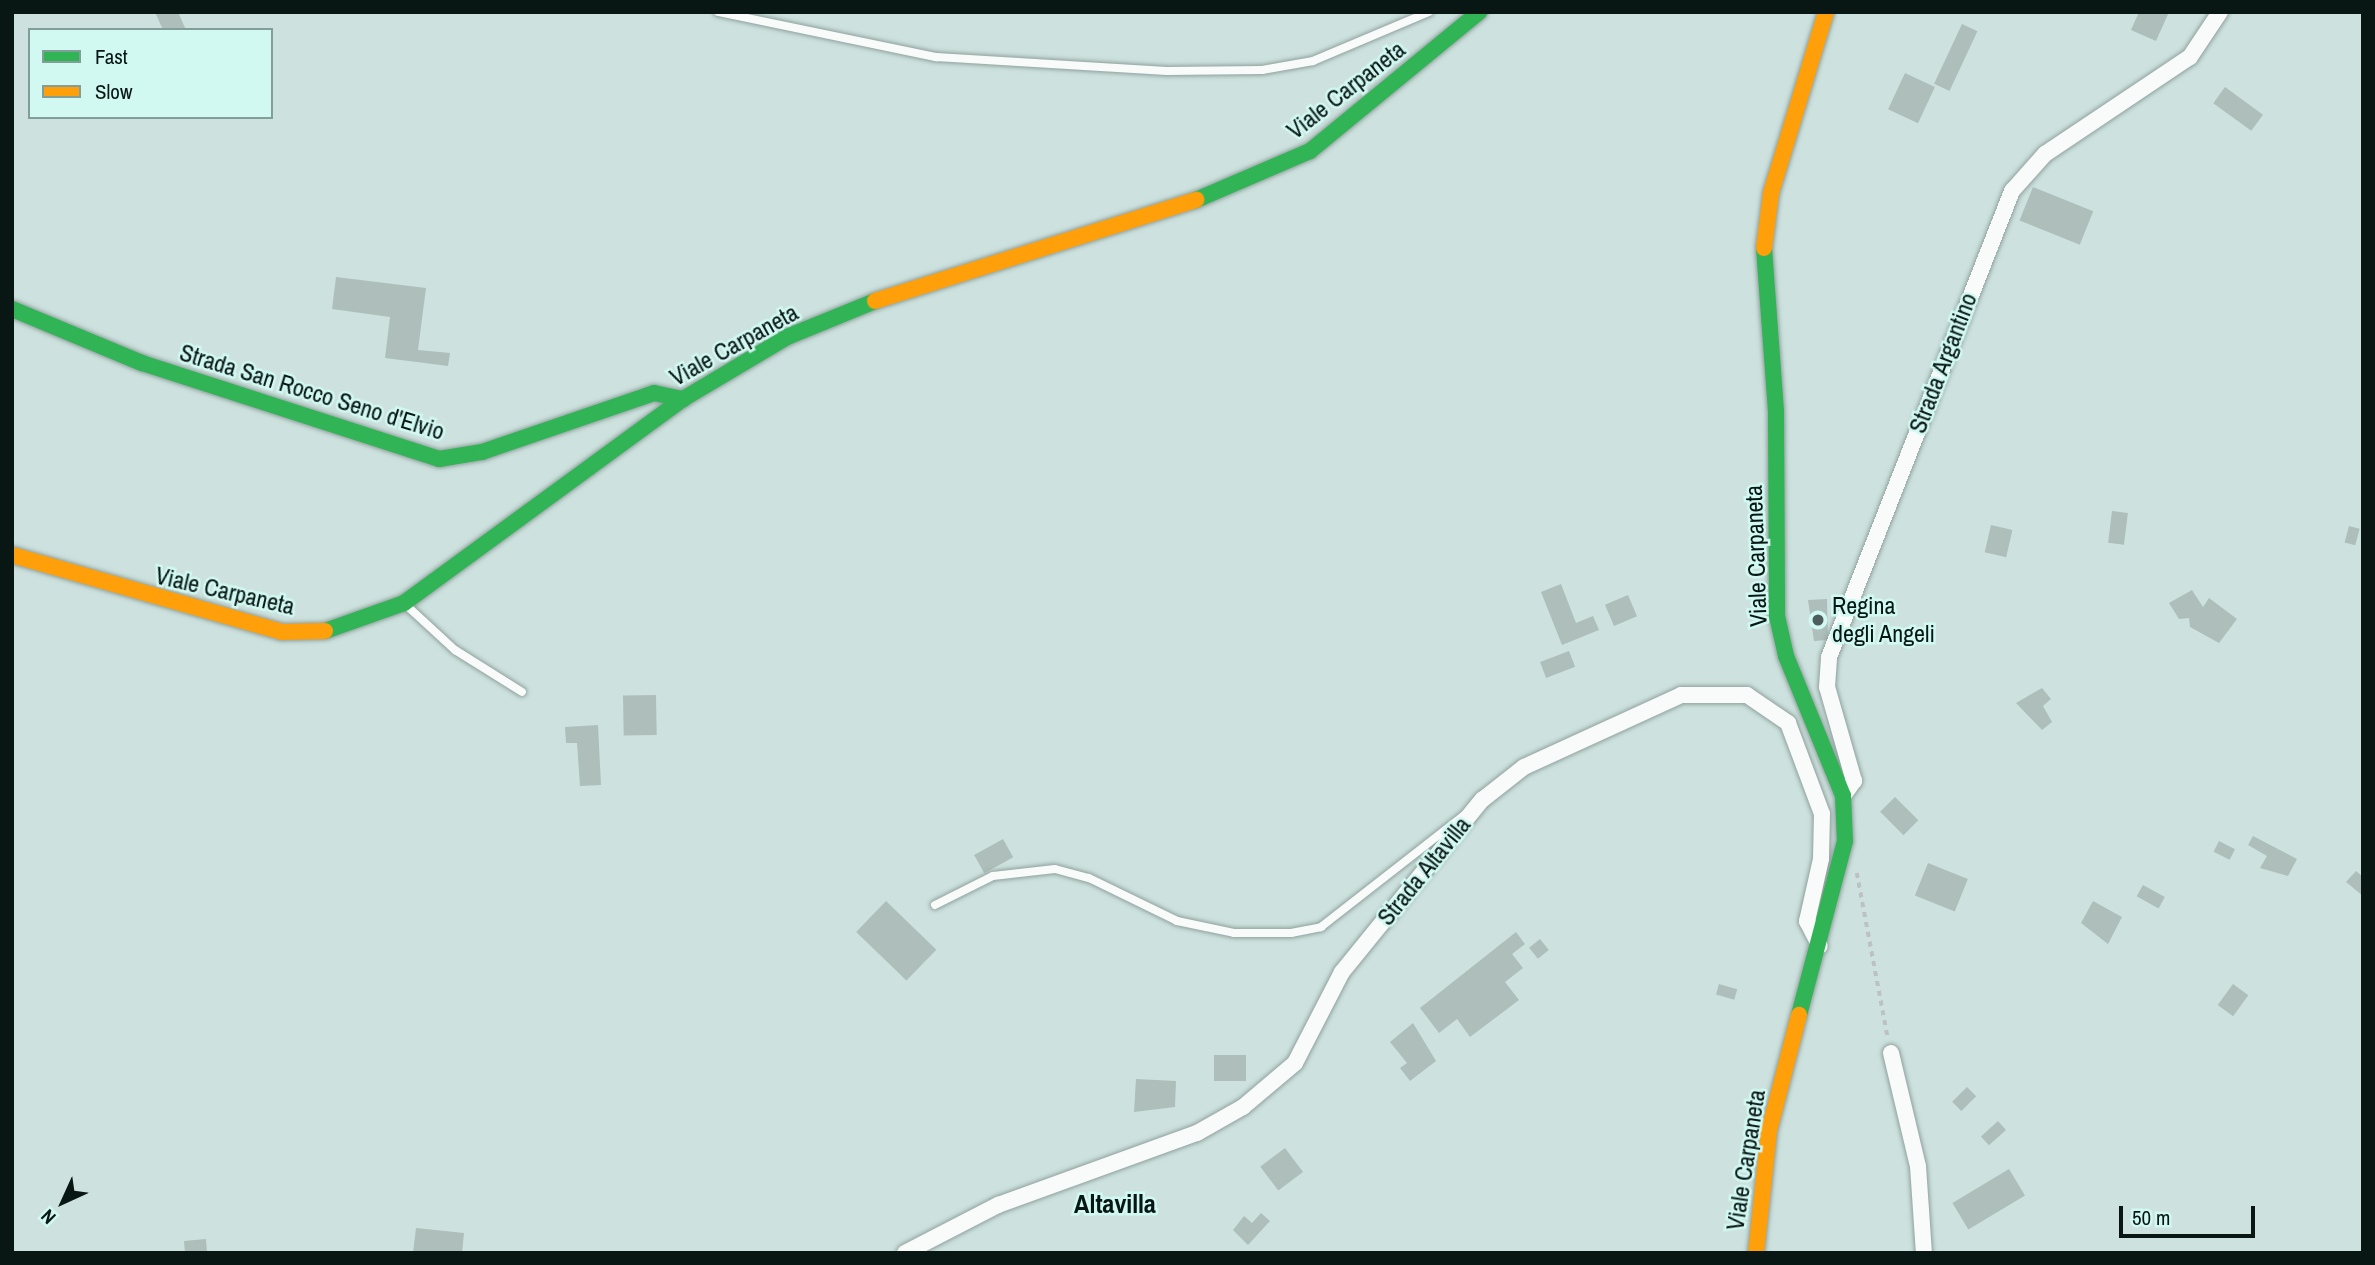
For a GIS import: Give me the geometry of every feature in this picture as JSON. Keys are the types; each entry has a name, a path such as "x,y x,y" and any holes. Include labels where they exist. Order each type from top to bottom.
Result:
{"main road":[{"name":"Viale Carpaneta","path":"12,555 282,632 318,633 404,604 682,399 787,337 897,292 1261,175 1310,151 1479,12"},
{"name":"Viale Carpaneta","path":"1756,1253 1769,1131 1820,946 1845,841 1843,796 1786,656 1777,616 1776,413 1764,244 1771,193 1826,12"},
{"name":"Strada San Rocco Seno d'Elvio","path":"12,309 142,363 439,459 482,452 654,393 682,399"}],"street":[{"name":"Strada Argantino","path":"1843,796 1854,782 1827,687 1829,657 2012,191 2045,154 2190,57 2220,12"},
{"name":"Strada Altavilla","path":"905,1253 998,1205 1197,1133 1280,1080 1295,1063 1342,972 1474,809 1524,767 1645,708 1681,695 1747,695 1788,723 1815,785 1822,814 1821,859 1807,921 1820,946"},
{"path":"1891,1054 1918,1166 1924,1253"}],"lane":[{"path":"718,12 936,57 1167,71 1262,70 1313,61 1429,12"},
{"path":"404,604 454,650 522,692"},
{"path":"935,905 993,876 1055,869 1089,878 1177,921 1234,933 1291,933 1321,927 1402,858 1474,809"}],"path":[{"path":"1845,841 1859,877 1891,1054"}],"building":[{"path":"155,12 178,12 185,28 162,28"},
{"path":"2139,12 2169,12 2156,41 2131,30"},
{"path":"1962,24 1977,31 1950,91 1934,84"},
{"path":"1905,73 1935,87 1918,123 1888,109"},
{"path":"2225,87 2263,115 2251,131 2213,103"},
{"path":"2033,187 2093,211 2080,245 2020,220"},
{"path":"336,277 426,288 418,350 450,353 448,366 385,358 390,317 332,309"},
{"path":"2112,511 2128,513 2124,545 2108,543"},
{"path":"1991,525 2012,530 2006,557 1985,552"},
{"path":"2349,526 2360,529 2355,545 2345,542"},
{"path":"1561,584 1576,623 1593,616 1599,630 1562,645 1541,592"},
{"path":"2192,590 2203,607 2209,598 2237,619 2219,643 2190,627 2189,618 2179,619 2169,603"},
{"path":"1628,595 1637,616 1614,626 1605,605"},
{"name":"Regina degli Angeli","path":"1827,599 1828,640 1814,641 1808,600"},
{"path":"1569,651 1575,667 1546,678 1540,662"},
{"path":"2042,688 2051,699 2043,706 2052,722 2042,730 2016,703"},
{"path":"656,695 657,735 624,736 623,696"},
{"path":"598,725 601,785 580,786 577,743 566,743 565,727"},
{"path":"1895,797 1918,820 1903,835 1880,812"},
{"path":"2253,836 2297,859 2288,876 2260,868 2267,856 2248,845"},
{"path":"1003,839 1013,857 984,873 974,855"},
{"path":"2219,841 2235,849 2230,860 2214,852"},
{"path":"1928,863 1968,879 1955,912 1915,895"},
{"path":"2356,871 2363,877 2363,896 2346,882"},
{"path":"2143,885 2165,897 2159,908 2137,896"},
{"path":"886,901 936,950 906,981 856,932"},
{"path":"2093,901 2122,917 2108,944 2081,923"},
{"path":"1516,932 1525,944 1512,954 1523,968 1505,982 1519,1000 1470,1037 1457,1019 1439,1033 1420,1008"},
{"path":"1540,939 1549,950 1538,959 1529,948"},
{"path":"1719,984 1737,989 1734,1000 1716,995"},
{"path":"2233,984 2248,995 2233,1016 2218,1005"},
{"path":"1413,1023 1436,1061 1410,1081 1400,1068 1407,1063 1390,1042"},
{"path":"1214,1055 1246,1055 1246,1081 1214,1081"},
{"path":"1136,1079 1176,1081 1175,1107 1134,1112"},
{"path":"1967,1087 1976,1096 1961,1111 1952,1102"},
{"path":"1998,1121 2006,1130 1989,1145 1981,1136"},
{"path":"1285,1148 1303,1172 1278,1191 1260,1167"},
{"path":"2009,1169 2025,1196 1968,1230 1952,1203"},
{"path":"1261,1213 1270,1221 1248,1245 1233,1230 1244,1216 1252,1223"},
{"path":"416,1228 464,1233 462,1253 413,1253"},
{"path":"206,1239 207,1253 185,1253 184,1241"}],"traffic: fast":[{"path":"1196,200 1310,151 1479,12"},
{"path":"1764,248 1776,413 1777,616 1786,656 1843,796 1845,841 1799,1015"},
{"path":"325,631 404,603 683,399 787,337 875,301"},
{"path":"12,309 142,363 439,459 482,452 654,393 683,399"}],"traffic: slow":[{"path":"1764,248 1771,193 1826,12"},
{"path":"875,301 1196,200"},
{"path":"12,555 282,632 325,631"},
{"path":"1756,1253 1769,1131 1799,1015"}],"place":[{"name":"Regina degli Angeli","path":"1818,620"}],"district":[{"name":"Altavilla","path":"1115,1204"}]}
